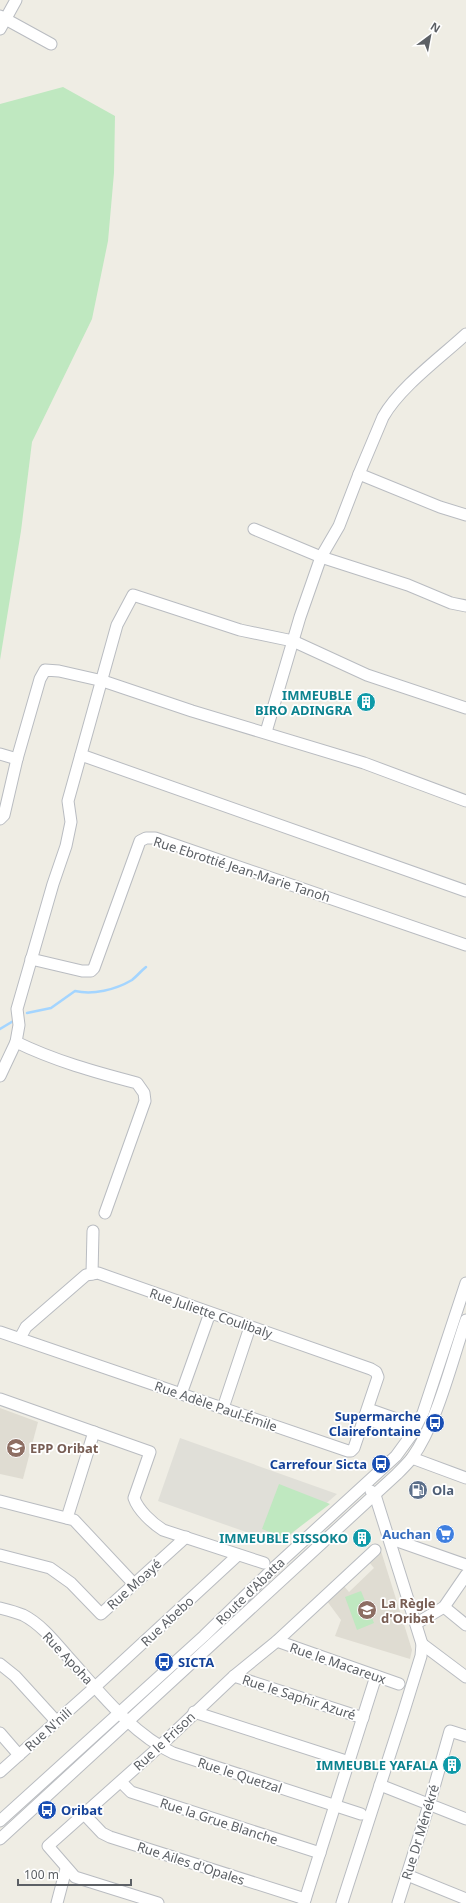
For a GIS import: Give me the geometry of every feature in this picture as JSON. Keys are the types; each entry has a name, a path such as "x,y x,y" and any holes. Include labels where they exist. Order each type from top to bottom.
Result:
{"street":[{"path":"16,0 2,21 51,44"},
{"path":"266,732 293,641 321,557 339,526 359,474 388,409 407,388 466,334"},
{"path":"359,474 440,507 466,515"},
{"path":"254,529 321,557 408,585 451,603 466,606"},
{"path":"0,1076 16,1042 19,1025 18,1009 53,884 66,846 70,822 68,801 103,681 117,625 133,595 240,630 293,641 367,675 466,708"},
{"path":"0,819 4,815 17,759 40,679 45,670 58,671 103,681 192,711 266,732 364,763 466,800"},
{"path":"0,754 17,759"},
{"path":"81,755 466,891"},
{"name":"Rue Ebrottié Jean-Marie Tanoh","path":"31,959 82,971 90,971 94,968 140,840 146,838 155,838 466,946"},
{"path":"16,1042 43,1054 83,1068 137,1083 141,1087 145,1101 105,1213"},
{"path":"20,1338 26,1327 86,1275 92,1274 93,1231"},
{"name":"Rue Juliette Coulibaly","path":"92,1274 98,1273 376,1372 378,1377 366,1413"},
{"name":"Route d'Abatta","path":"0,1839 204,1636 288,1555 396,1456 414,1430 435,1379 466,1283"},
{"path":"182,1394 210,1313"},
{"name":"Route d'Abatta","path":"0,1820 124,1716 375,1495 412,1458 426,1432 442,1393 466,1320"},
{"path":"223,1408 250,1327"},
{"name":"Rue Adèle Paul-Émile","path":"0,1332 348,1451 351,1451 354,1448 366,1413"},
{"path":"0,1399 150,1452 134,1498 136,1503 155,1525 163,1530 264,1563"},
{"path":"366,1413 414,1430"},
{"path":"67,1518 94,1432"},
{"path":"412,1458 466,1478"},
{"path":"342,1903 421,1656 422,1644 417,1623 375,1495 366,1485"},
{"path":"0,1501 74,1520 134,1584"},
{"name":"Rue Moayé","path":"0,1555 50,1568 71,1583 101,1614 186,1537"},
{"path":"390,1538 466,1566"},
{"name":"Rue le Frison","path":"158,1903 75,1876 66,1868 48,1846 121,1782 194,1712 234,1676 277,1641 376,1550"},
{"name":"Rue Abebo","path":"95,1687 238,1555"},
{"path":"417,1623 444,1607 466,1575"},
{"path":"444,1607 466,1625"},
{"name":"Rue Apoha","path":"0,1608 23,1615 34,1622 50,1636 95,1687 124,1716"},
{"name":"Rue le Macareux","path":"277,1641 400,1684"},
{"path":"422,1644 466,1677"},
{"path":"0,1664 15,1676 56,1721"},
{"name":"Rue le Saphir Azuré","path":"234,1676 363,1718"},
{"path":"305,1901 376,1676"},
{"name":"Rue N'nili","path":"0,1772 95,1687"},
{"path":"194,1712 349,1762"},
{"name":"Rue le Quetzal","path":"124,1716 159,1747 173,1754 361,1814"},
{"name":"Rue Dr Ménékré","path":"398,1903 429,1805 450,1731 466,1736"},
{"path":"0,1733 19,1755"},
{"name":"Rue la Grue Blanche","path":"121,1782 131,1792 320,1853"},
{"path":"380,1785 466,1819"},
{"name":"Rue Ailes d'Opales","path":"84,1814 102,1833 110,1837 305,1901"},
{"path":"57,1903 66,1868"},
{"path":"407,1875 466,1899"}],"shaded area":[{"name":"EPP Oribat","path":"0,1408 38,1422 23,1479 0,1474"},
{"path":"180,1438 337,1494 280,1544 158,1501"},
{"name":"La Règle d'Oribat","path":"381,1551 412,1650 410,1659 335,1636 341,1620 327,1601 343,1585 349,1592 374,1568 369,1562"}],"green space":[{"path":"63,87 115,116 114,173 108,241 92,319 32,442 21,531 0,660 0,104"},
{"path":"279,1484 330,1504 285,1538 262,1529"},
{"path":"361,1591 374,1623 357,1630 345,1597"}],"waterway":[{"path":"27,1013 51,1008 75,991 104,991 125,984 132,980 146,967"},
{"path":"0,1029 15,1020"}],"place":[{"name":"IMMEUBLE BIRO ADINGRA","path":"366,702"},
{"name":"Supermarche Clairefontaine","path":"435,1423"},
{"name":"EPP Oribat","path":"16,1448"},
{"name":"Carrefour Sicta","path":"381,1464"},
{"name":"Ola","path":"418,1490"},
{"name":"Auchan","path":"445,1534"},
{"name":"IMMEUBLE SISSOKO","path":"362,1538"},
{"name":"La Règle d'Oribat","path":"367,1610"},
{"name":"SICTA","path":"164,1662"},
{"name":"IMMEUBLE YAFALA","path":"452,1765"},
{"name":"Oribat","path":"47,1810"}]}
